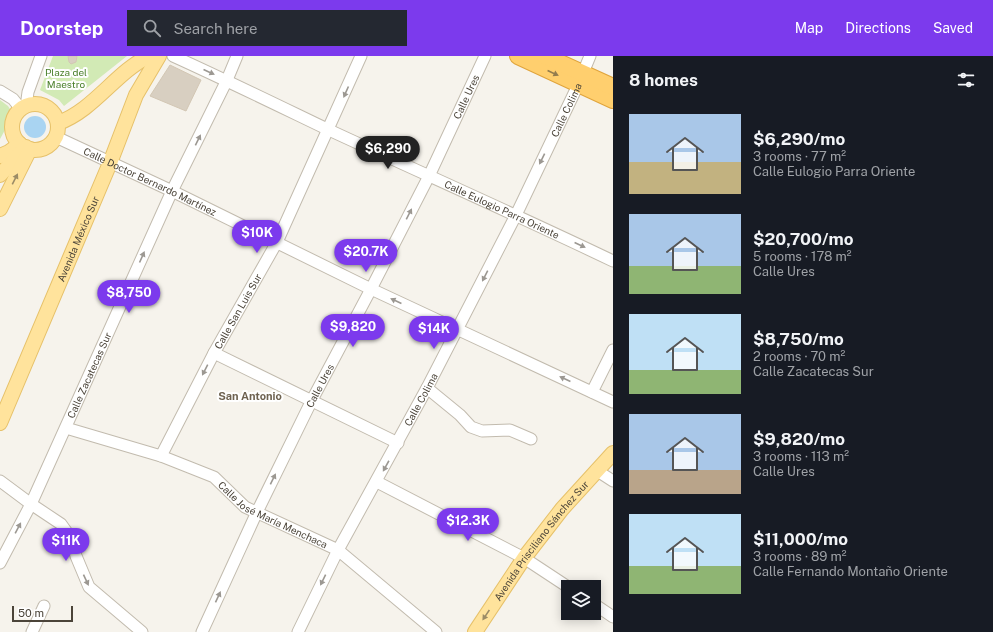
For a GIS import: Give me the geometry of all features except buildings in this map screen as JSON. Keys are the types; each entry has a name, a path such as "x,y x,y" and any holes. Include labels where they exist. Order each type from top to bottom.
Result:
{"highway":[{"path":"518,56 581,79 613,87"},
{"path":"545,56 613,100"}],"main road":[{"path":"0,148 7,145 23,144 43,148 49,145 57,130 67,120 78,113 125,72 149,56"},
{"name":"Avenida México Sur","path":"0,423 110,163 136,95 159,56"},
{"path":"110,85 119,81 129,80 134,83 136,95"},
{"path":"0,209 23,144 13,127 14,120 18,113 31,105 39,104 46,107 56,118 57,130"},
{"path":"0,156 23,144"},
{"path":"0,175 23,144"},
{"name":"Avenida Prisciliano Sánchez Sur","path":"475,632 524,558 562,509 613,453"}],"street":[{"path":"0,91 24,108 41,56"},
{"name":"Calle Eulogio Parra Oriente","path":"173,56 227,80 329,130 613,260"},
{"name":"Calle Zacatecas Sur","path":"0,563 31,504 172,191 227,80 237,56"},
{"name":"Calle San Luis Sur","path":"161,456 214,353 277,242 329,130 361,56"},
{"name":"Calle Ures","path":"202,632 257,512 312,400 429,176 485,56"},
{"name":"Calle Colima","path":"298,632 338,550 398,443 516,215 581,79 590,56"},
{"name":"Calle Doctor Bernardo Martínez","path":"57,130 110,163 172,191 457,330 613,402"},
{"path":"592,392 613,350"},
{"path":"214,353 398,443"},
{"path":"427,388 460,415 471,427 482,431 510,430 531,440"},
{"name":"Calle José María Menchaca","path":"66,428 161,456 214,477 245,507 338,550 436,632"},
{"path":"596,470 613,481"},
{"path":"0,481 61,524 71,538 76,556 89,588 142,632"},
{"path":"377,482 524,558 561,582"},
{"path":"32,632 44,606"},
{"path":"601,608 613,616"}],"green space":[{"name":"Plaza del Maestro","path":"53,56 127,56 64,106 59,100 40,90"},
{"path":"0,100 10,109 5,130 0,139"}],"water":[{"path":"35,116 43,119 46,127 43,135 35,138 27,135 24,127 27,119"}],"district":[{"name":"San Antonio","path":"250,396"}]}
